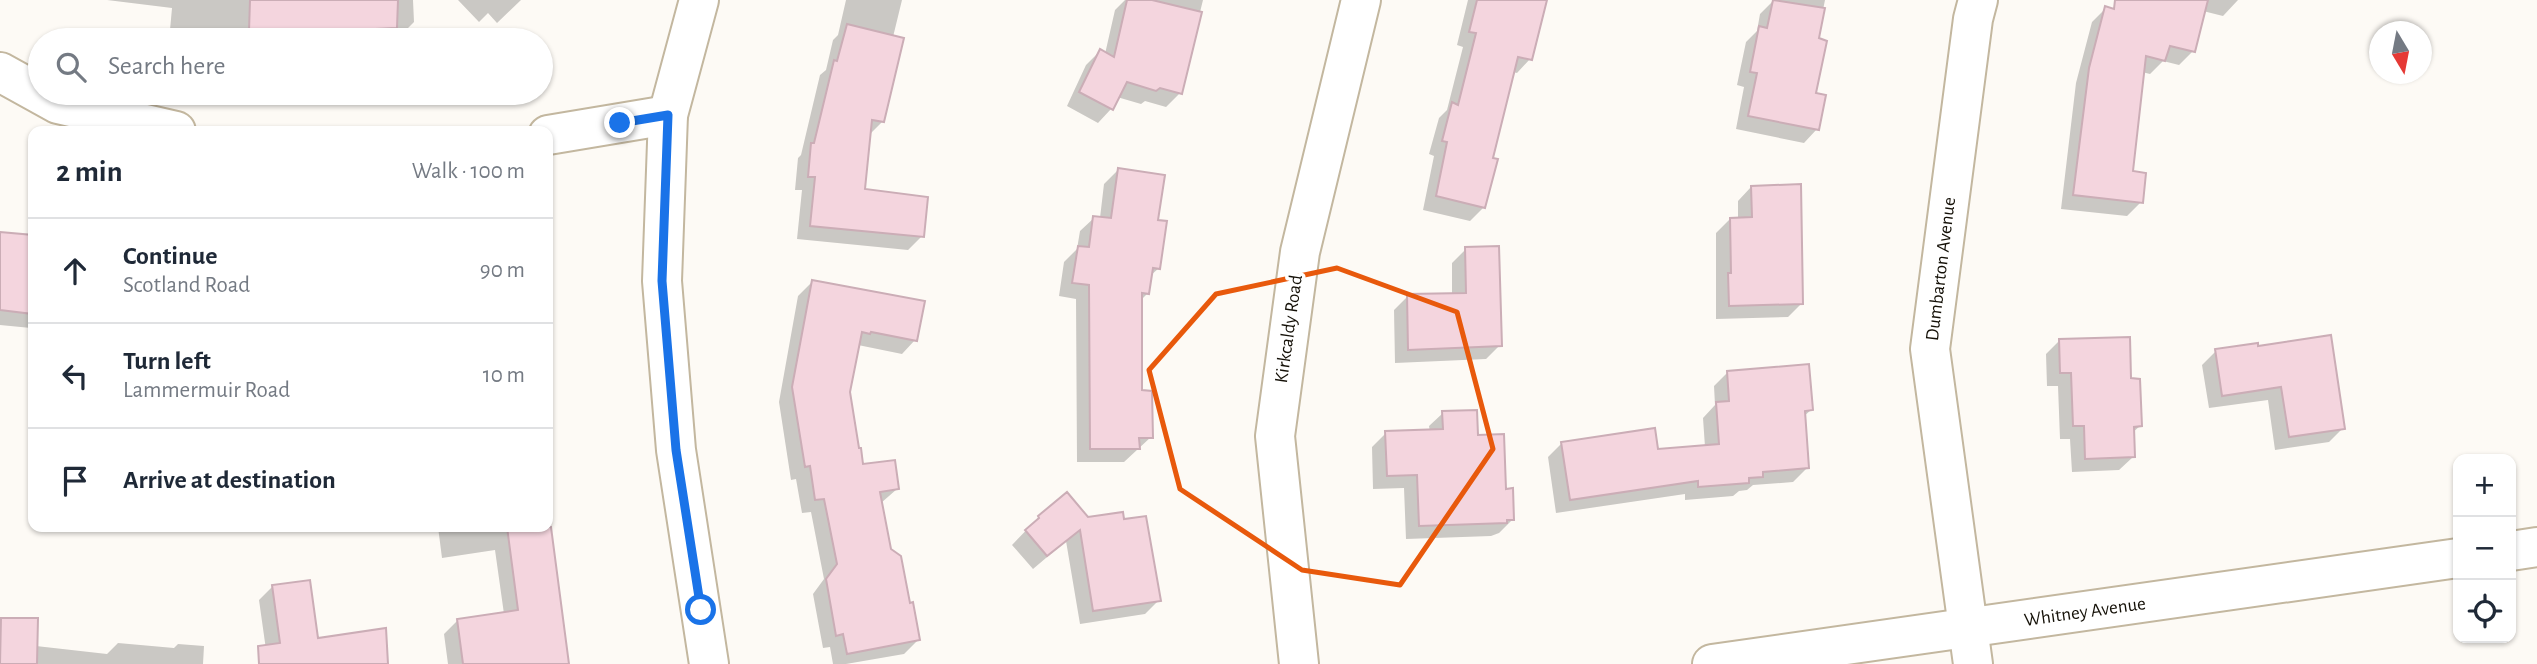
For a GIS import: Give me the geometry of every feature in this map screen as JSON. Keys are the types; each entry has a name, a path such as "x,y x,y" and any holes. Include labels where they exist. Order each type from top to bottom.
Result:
{"street":[{"path":"699,0 668,115 662,281 676,450 709,664"},
{"name":"Kirkcaldy Road","path":"1299,664 1275,436 1300,252 1361,0"},
{"name":"Dumbarton Avenue","path":"1970,646 1930,349 1973,19 1978,0"},
{"path":"0,72 28,87"},
{"path":"62,105 154,126"},
{"path":"553,134 668,115"},
{"path":"2516,550 2537,547"},
{"name":"Whitney Avenue","path":"1712,664 1970,646 2453,559"}],"highlighted area":[{"path":"1337,268 1457,312 1493,449 1400,585 1302,570 1180,489 1149,370 1216,294"}],"building":[{"path":"250,0 398,0 397,28 249,28"},
{"path":"1127,0 1152,0 1202,12 1182,94 1160,88 1156,91 1127,82 1113,110 1079,92 1100,49 1114,57"},
{"path":"1477,0 1547,0 1532,60 1518,57 1493,158 1498,159 1485,208 1436,196 1447,142 1442,141 1452,102 1458,105 1476,33 1469,32"},
{"path":"1773,0 1825,8 1819,38 1827,41 1816,93 1826,95 1819,130 1748,116 1757,73 1750,72 1759,26 1767,28"},
{"path":"2115,0 2208,0 2195,52 2170,46 2165,61 2146,56 2133,171 2146,173 2143,203 2073,195 2089,68 2105,6 2114,9"},
{"path":"847,24 904,38 884,122 872,120 865,189 928,197 924,237 810,226 815,177 808,177 811,143 814,143 834,60 837,61"},
{"path":"1118,168 1165,175 1158,220 1167,221 1160,269 1153,268 1149,294 1142,293 1142,390 1152,391 1153,438 1139,438 1140,449 1090,449 1089,285 1072,283 1078,246 1089,247 1093,216 1111,218"},
{"path":"1801,184 1803,304 1729,306 1730,218 1752,217 1751,186"},
{"path":"0,232 28,235 28,313 0,310"},
{"path":"1499,246 1502,346 1408,350 1407,294 1466,293 1465,247"},
{"path":"812,280 925,301 917,341 862,332 850,392 863,464 895,460 899,489 880,492 891,549 901,556 920,640 847,654 843,634 836,636 826,579 837,564 824,499 815,500 810,466 805,467 792,387"},
{"path":"2331,335 2345,429 2289,437 2281,387 2222,396 2215,349 2258,343 2258,346"},
{"path":"2130,337 2131,378 2140,379 2142,426 2134,427 2135,457 2085,459 2084,426 2073,426 2071,373 2060,373 2059,339"},
{"path":"1809,364 1813,410 1805,411 1809,468 1763,472 1763,477 1749,478 1749,483 1698,487 1698,481 1570,500 1561,442 1655,428 1658,449 1719,444 1716,402 1729,401 1727,371"},
{"path":"1477,410 1478,435 1504,434 1506,489 1513,488 1514,520 1507,520 1507,523 1419,526 1417,475 1387,476 1385,431 1443,429 1442,411"},
{"path":"1067,492 1088,517 1123,512 1124,519 1146,516 1161,601 1093,611 1080,530 1047,556 1025,530"},
{"path":"508,532 552,532 569,664 463,664 457,619 518,610"},
{"path":"310,580 318,638 386,628 388,664 259,664 258,646 280,643 272,585"},
{"path":"1,618 38,618 37,664 0,664"}],"route":[{"path":"620,123 668,115 662,281 676,450 701,610"}]}
